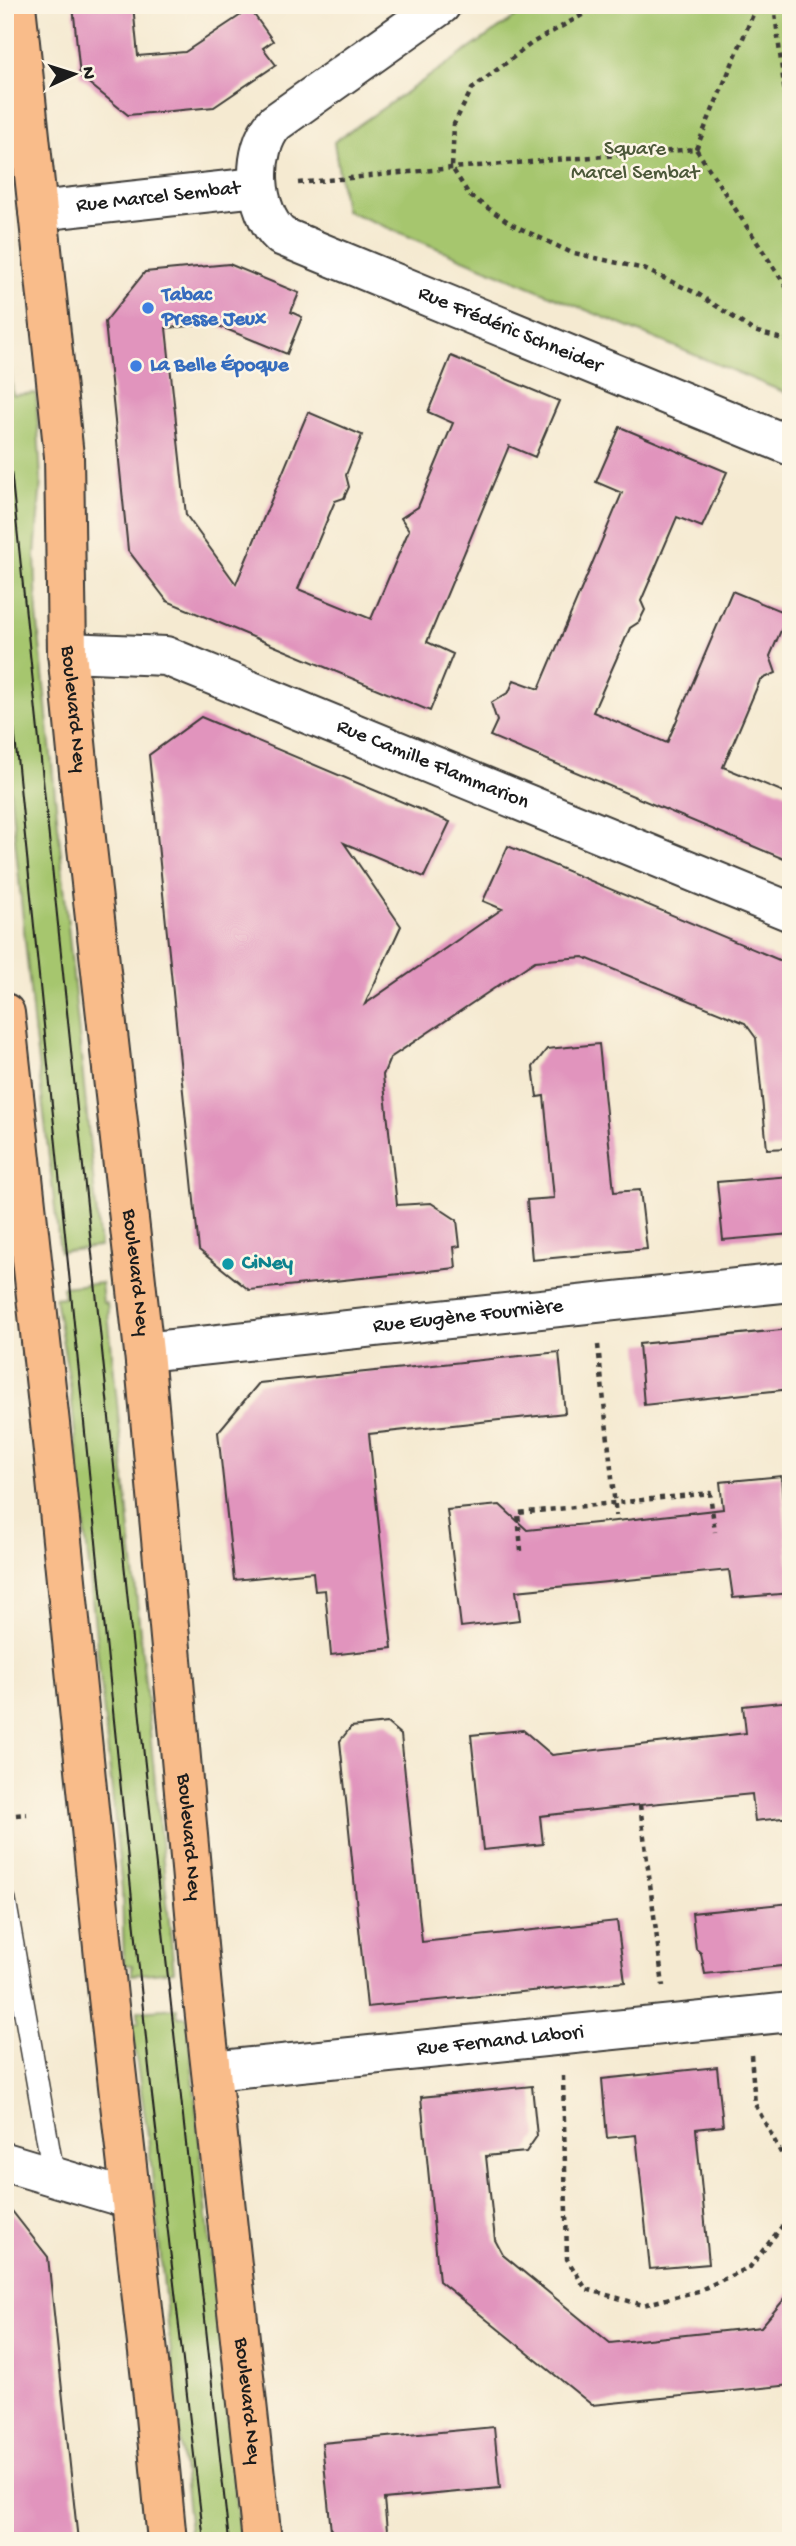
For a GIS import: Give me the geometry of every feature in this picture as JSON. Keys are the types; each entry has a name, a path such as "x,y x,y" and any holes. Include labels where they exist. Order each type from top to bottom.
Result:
{"main road":[{"name":"Boulevard Ney","path":"16,5 64,456 67,652 144,1352 212,2071 262,2541"},
{"path":"5,1013 167,2541"}],"street":[{"name":"Rue Marcel Sembat","path":"38,211 257,187 262,143 275,122 441,5"},
{"name":"Rue Frédéric Schneider","path":"257,187 271,227 281,236 791,446"},
{"name":"Rue Camille Flammarion","path":"67,652 166,656 791,912"},
{"name":"Rue Eugène Fournière","path":"144,1352 791,1282"},
{"name":"Rue Fernand Labori","path":"212,2071 791,2012"},
{"path":"5,2162 129,2199"}],"lane":[{"path":"5,1900 54,2177"}],"path":[{"path":"600,5 532,43 472,89 454,124 452,168 470,196 513,225 570,253 644,269 698,294 754,331 786,340 791,335"},
{"path":"696,149 757,5"},
{"path":"774,5 791,143"},
{"path":"257,187 452,168 696,149"},
{"path":"696,149 791,294"},
{"path":"598,1349 616,1516"},
{"path":"521,1551 519,1513 710,1493 715,1532"},
{"path":"640,1805 660,1953"},
{"path":"6,1816 27,1814"},
{"path":"563,2083 567,2259 586,2289 643,2305 698,2291 750,2267 787,2220 788,2166 755,2104 751,2063"}],"green space":[{"name":"Square Marcel Sembat","path":"533,5 791,5 791,395 345,210 334,142"},
{"path":"5,365 10,365 13,395 36,393 41,480 35,555 37,614 100,1247 60,1252 33,1020 5,738"},
{"path":"101,1283 103,1303 107,1303 174,1971 132,1975 132,1965 124,1965 122,1889 70,1384 55,1298 64,1297 62,1287"},
{"path":"177,2008 178,2017 187,2017 240,2541 191,2541 148,2136 131,2024 139,2023 138,2011"}],"building":[{"path":"73,5 133,5 138,56 185,52 250,9 273,41 263,48 276,65 214,107 128,115 80,76"},
{"path":"229,264 299,293 291,312 302,317 287,354 214,324 166,328 186,515 236,584 308,412 362,435 346,475 349,487 344,498 335,501 298,589 371,619 409,530 401,518 418,507 453,423 428,412 451,356 559,401 535,457 509,446 427,642 453,654 430,711 167,601 128,550 105,322 145,272"},
{"path":"620,427 727,472 702,527 677,517 641,601 645,610 639,622 630,628 593,712 667,743 732,591 788,614 770,656 776,673 760,680 723,767 791,795 791,862 490,736 497,721 491,703 509,692 514,680 539,689 622,493 596,482"},
{"path":"201,717 450,822 424,877 344,843 401,926 365,1004 502,909 483,901 508,846 791,965 791,1148 767,1149 756,1038 745,1023 583,957 535,961 390,1058 383,1075 397,1205 431,1203 457,1220 460,1246 454,1247 456,1268 249,1290 199,1250 149,755"},
{"path":"599,1044 614,1192 640,1190 647,1249 532,1260 527,1200 554,1198 544,1096 537,1097 533,1067 547,1049"},
{"path":"791,1176 791,1234 723,1240 717,1182"},
{"path":"791,1329 791,1389 644,1405 639,1344"},
{"path":"559,1352 565,1413 369,1434 392,1648 331,1655 325,1590 315,1591 313,1572 234,1580 218,1432 259,1383"},
{"path":"781,1476 791,1593 733,1598 729,1570 516,1591 520,1620 461,1627 447,1510 500,1505 527,1530 626,1520 723,1509 720,1482"},
{"path":"791,1701 791,1817 755,1821 752,1794 640,1805 540,1816 543,1844 483,1850 471,1735 523,1730 552,1755 746,1733 743,1706"},
{"path":"387,1723 401,1735 422,1942 617,1921 625,1982 367,2007 340,1741 351,1727"},
{"path":"791,1903 791,1965 705,1974 701,1953 696,1949 692,1913"},
{"path":"717,2067 723,2126 696,2129 709,2264 650,2269 636,2135 607,2138 602,2079"},
{"path":"532,2086 537,2136 526,2152 486,2156 495,2240 503,2255 610,2343 761,2327 791,2291 791,2385 592,2405 439,2281 421,2097"},
{"path":"5,2202 48,2257 78,2541 8,2541 5,2510"},
{"path":"494,2427 500,2488 384,2499 388,2541 332,2541 322,2443"}],"tram line":[{"path":"5,412 142,1737 229,2541"},
{"path":"5,638 150,2078 204,2541"}],"place":[{"name":"Tabac Presse Jeux","path":"148,308"},
{"name":"La Belle Époque","path":"136,366"},
{"name":"CiNey","path":"228,1264"}]}
